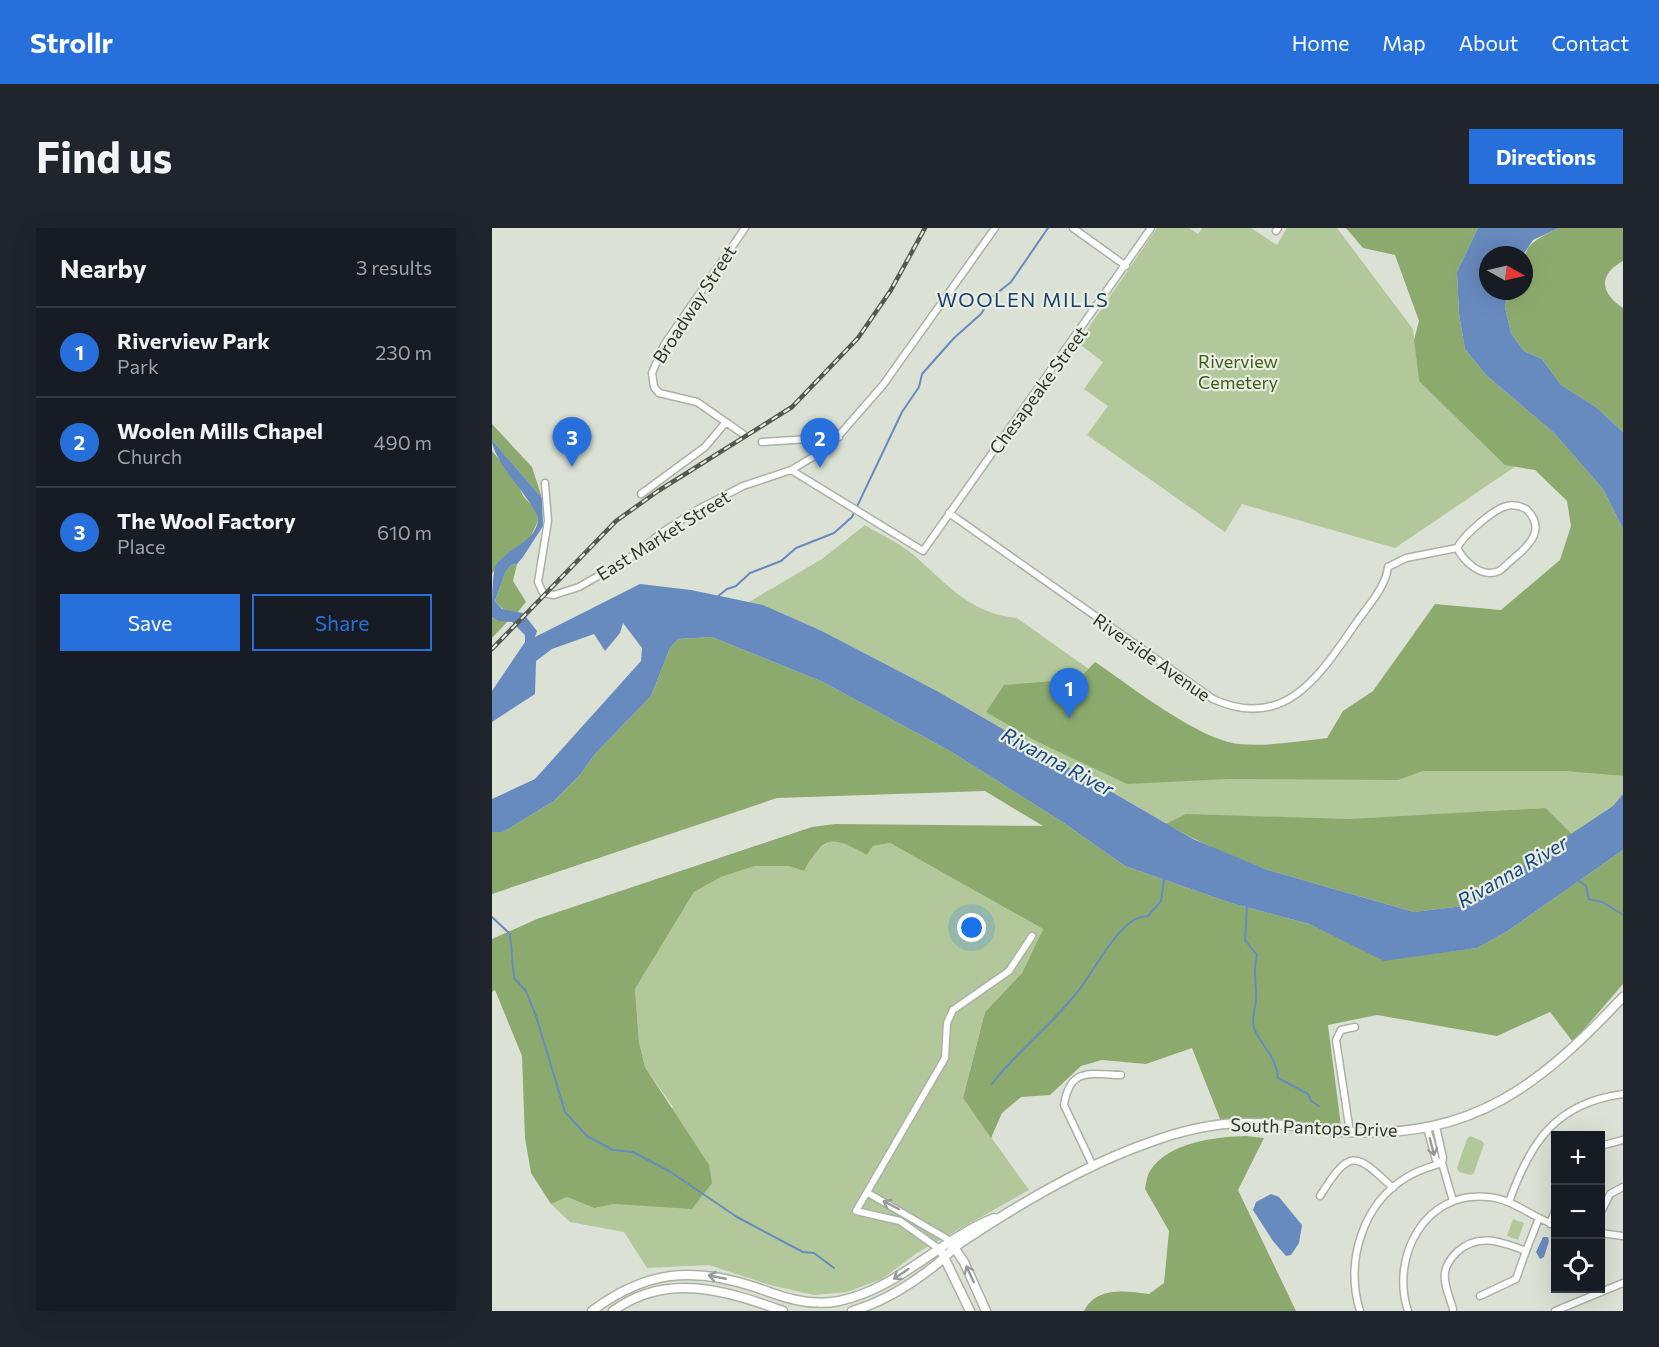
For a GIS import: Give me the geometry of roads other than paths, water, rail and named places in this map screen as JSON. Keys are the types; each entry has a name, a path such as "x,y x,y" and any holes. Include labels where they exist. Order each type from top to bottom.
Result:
{"street":[{"name":"Broadway Street","path":"743,434 691,399 659,393 654,387 652,373 664,345 745,228"},
{"name":"East Market Street","path":"545,483 548,521 538,582 541,590 551,595 579,587 636,554 661,533 697,510 756,481 791,470 817,456 840,437 883,385 995,228"},
{"path":"1073,228 1126,266"},
{"name":"Chesapeake Street","path":"791,470 923,551 1151,228"},
{"path":"641,494 705,447 726,422"},
{"path":"762,442 840,437"},
{"path":"1507,506 1526,509 1536,522 1536,532 1530,544 1499,571 1490,572 1473,568 1463,560 1456,548 1461,539 1498,509 1507,506"},
{"name":"Riverside Avenue","path":"949,513 1213,699 1245,708 1283,703 1311,684 1364,612 1385,580 1388,567 1406,558 1456,548"},
{"path":"970,1311 945,1257 938,1248 900,1221 856,1211 915,1105 945,1058 947,1023 953,1010 1010,971 1032,936"},
{"name":"South Pantops Drive","path":"952,1244 1093,1166 1146,1143 1214,1125 1251,1123 1350,1132 1431,1127 1491,1106 1525,1087 1578,1045 1623,997"},
{"path":"1350,1132 1336,1040 1341,1030 1355,1027"},
{"path":"1093,1166 1064,1105 1065,1100 1072,1080 1080,1075 1121,1075"},
{"path":"1509,1202 1524,1162 1549,1127 1584,1104 1623,1094"},
{"path":"1431,1127 1454,1201"},
{"path":"1605,1145 1623,1140"},
{"path":"1320,1196 1344,1163 1356,1159 1365,1162 1393,1188"},
{"path":"1360,1311 1354,1281 1358,1244 1375,1208 1393,1188 1412,1174 1442,1163"},
{"path":"1605,1204 1610,1194 1623,1187"},
{"path":"868,1193 913,1217 952,1244 986,1311"},
{"path":"1408,1311 1402,1282 1407,1249 1429,1217 1454,1201 1487,1196 1509,1202 1551,1224"},
{"path":"1480,1296 1516,1279 1539,1218"},
{"path":"1605,1234 1623,1236"},
{"path":"1453,1309 1444,1273 1451,1258 1465,1244 1479,1239 1500,1242 1526,1251"},
{"path":"592,1311 632,1286 660,1277 688,1274 730,1279 788,1300 836,1302 885,1285 938,1248 952,1244"},
{"path":"852,1311 893,1295 945,1257 952,1244"},
{"path":"1555,1311 1623,1283"},
{"path":"613,1311 655,1291 689,1286 727,1292 783,1311"}],"water":[{"path":"1478,228 1559,228 1533,240 1529,246 1479,246 1479,300 1506,300 1505,307 1511,333 1524,351 1542,359 1561,385 1596,407 1623,432 1623,529 1603,489 1554,433 1486,375 1465,349 1459,314 1457,272"},
{"name":"Rivanna River","path":"492,440 542,498 543,526 523,557 517,564 511,565 505,573 495,601 502,609 523,613 537,631 535,637 640,584 691,590 763,605 822,631 937,691 1193,839 1265,869 1414,912 1463,906 1613,806 1623,794 1623,850 1506,932 1477,948 1384,961 1309,924 1231,903 1125,866 1064,823 950,751 823,682 712,637 678,639 670,648 651,696 596,753 579,776 554,801 503,832 492,832 492,799 535,779 641,661 642,648 623,623 620,633 605,651 594,634 552,649 536,661 535,694 492,722 492,691 525,642 525,635 512,622 498,621 492,617 495,567 505,555 531,535 538,521 532,506 499,460"},
{"path":"1271,1194 1279,1197 1302,1225 1299,1243 1291,1255 1286,1256 1273,1241 1253,1210 1256,1202"},
{"path":"1543,1237 1548,1237 1549,1241 1544,1257 1540,1259 1536,1252"}],"waterway":[{"path":"717,597 727,589 736,586 750,573 781,561 796,548 834,533 852,517 902,412 919,387 922,374 954,338 981,314 991,298 1011,282 1048,228"},
{"path":"992,1084 1076,994 1117,935 1132,921 1148,916 1161,901 1164,879"},
{"path":"1579,881 1586,886 1589,899 1602,902 1622,914"},
{"path":"1247,907 1245,940 1257,955 1254,1028 1275,1063 1278,1078 1308,1094 1311,1101 1319,1106"},
{"path":"492,917 510,934 514,978 526,991 536,1016 565,1112 587,1136 613,1150 633,1152 669,1171 737,1217 803,1252 814,1253 834,1268"}],"railway":[{"path":"492,649 616,521 658,491 792,407 858,338 891,290 925,228"}],"place":[{"name":"The Wool Factory","path":"572,467"},
{"name":"Woolen Mills Chapel","path":"820,468"},
{"name":"Riverview Park","path":"1069,718"}],"district":[{"name":"WOOLEN MILLS","path":"1023,299"}],"park label":[{"name":"Riverview Cemetery","path":"1238,371"}]}
